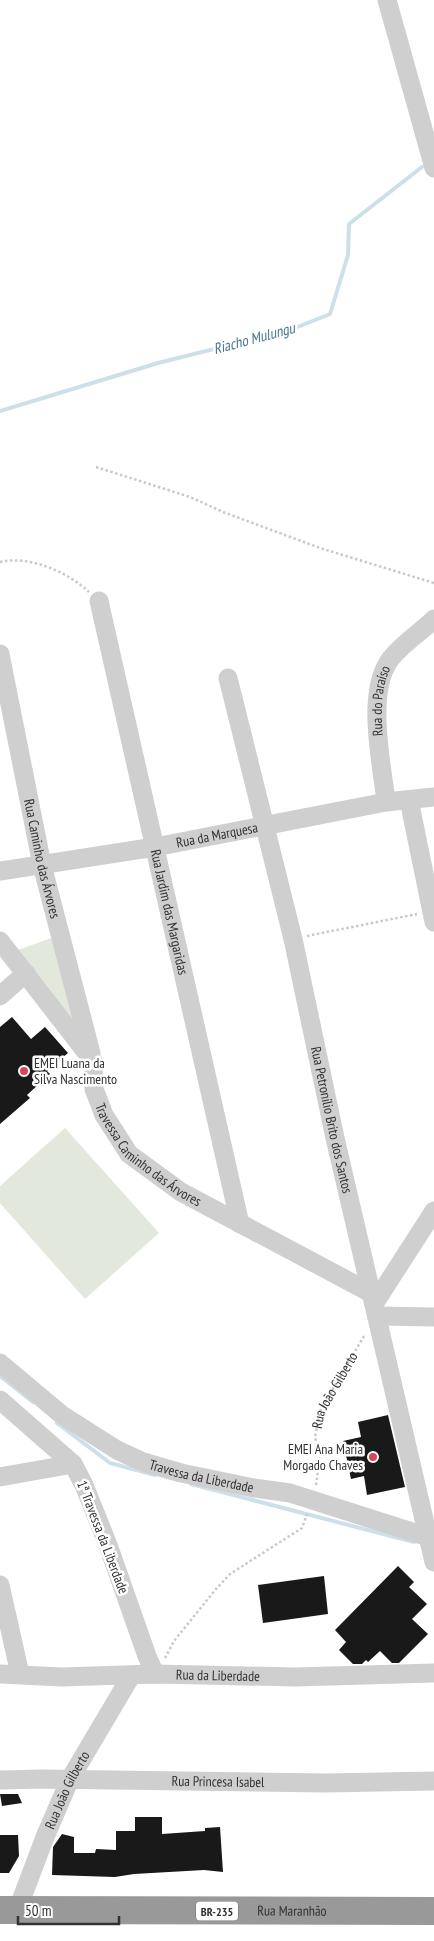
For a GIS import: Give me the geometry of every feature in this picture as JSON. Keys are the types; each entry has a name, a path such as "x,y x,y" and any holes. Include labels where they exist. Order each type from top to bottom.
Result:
{"highway":[{"name":"Rua Maranhão","path":"9,1910 434,1911"}],"street":[{"path":"387,0 434,168"},
{"name":"Rua Jardim das Margaridas","path":"99,601 240,1224"},
{"name":"Rua do Paraíso","path":"386,802 378,718 380,681 389,661 434,618"},
{"name":"Rua Caminho das Árvores","path":"0,654 42,865 93,1061"},
{"name":"Rua Petronílio Brito dos Santos","path":"228,678 294,939 334,1138 434,1562"},
{"name":"Rua da Marquesa","path":"0,872 155,847 230,833 265,824 386,802 434,797"},
{"path":"409,800 433,916"},
{"path":"0,941 93,1061"},
{"path":"0,996 26,973"},
{"name":"Travessa Caminho das Árvores","path":"93,1061 94,1089 118,1138 129,1154 181,1192 240,1224 374,1304"},
{"path":"434,1211 374,1304 434,1317"},
{"name":"Travessa da Liberdade","path":"0,1363 76,1425 117,1450 143,1462 180,1473 254,1488 290,1493 428,1537"},
{"name":"1ª Travessa da Liberdade","path":"0,1400 73,1464 84,1485 108,1545 155,1674"},
{"path":"0,1477 73,1464"},
{"path":"0,1585 20,1674"},
{"name":"Rua da Liberdade","path":"0,1674 62,1677 155,1674 295,1677 434,1673"},
{"name":"Rua João Gilberto","path":"9,1910 45,1837 70,1779 132,1676"},
{"name":"Rua Princesa Isabel","path":"0,1780 70,1779 326,1784 434,1781"}],"path":[{"path":"96,467 190,497 223,512 320,548 434,584"},
{"path":"0,562 36,563 65,575 83,586 99,601"},
{"path":"294,939 433,916"},
{"name":"Rua João Gilberto","path":"312,1500 319,1470 320,1457 315,1437 320,1411 374,1304"},
{"path":"155,1674 174,1641 216,1588 230,1574 302,1528"}],"shaded area":[{"path":"54,937 81,1039 18,950"},
{"path":"65,1128 159,1233 85,1299 0,1203 0,1186"}],"building":[{"name":"EMEI Luana da Silva Nascimento","path":"12,1017 31,1039 45,1027 68,1053 47,1071 50,1074 27,1095 30,1098 0,1124 0,1027"},
{"name":"EMEI Ana Maria Morgado Chaves","path":"388,1415 405,1487 367,1495 364,1476 351,1479 343,1441 361,1437 358,1422"},
{"path":"398,1566 414,1582 409,1587 427,1604 412,1619 428,1634 399,1663 392,1663 380,1651 368,1662 366,1660 362,1664 353,1664 339,1650 346,1642 335,1630"},
{"path":"324,1576 328,1614 263,1623 258,1585"},
{"path":"0,1794 18,1794 22,1803 2,1806"},
{"path":"135,1817 162,1817 162,1834 205,1831 205,1828 220,1827 223,1872 204,1870 134,1874 115,1877 52,1875 53,1847 62,1834 74,1837 74,1853 95,1853 96,1849 116,1850 116,1831 135,1831"},
{"path":"0,1835 18,1835 19,1856 9,1873 0,1873"}],"waterway":[{"name":"Riacho Mulungu","path":"0,411 158,363 290,330 330,314 348,255 349,224 422,167"},
{"path":"0,1376 33,1402"},
{"path":"57,1423 110,1463 155,1475"},
{"path":"191,1484 414,1542"}],"place":[{"name":"EMEI Luana da Silva Nascimento","path":"24,1071"},
{"name":"EMEI Ana Maria Morgado Chaves","path":"373,1457"}]}
